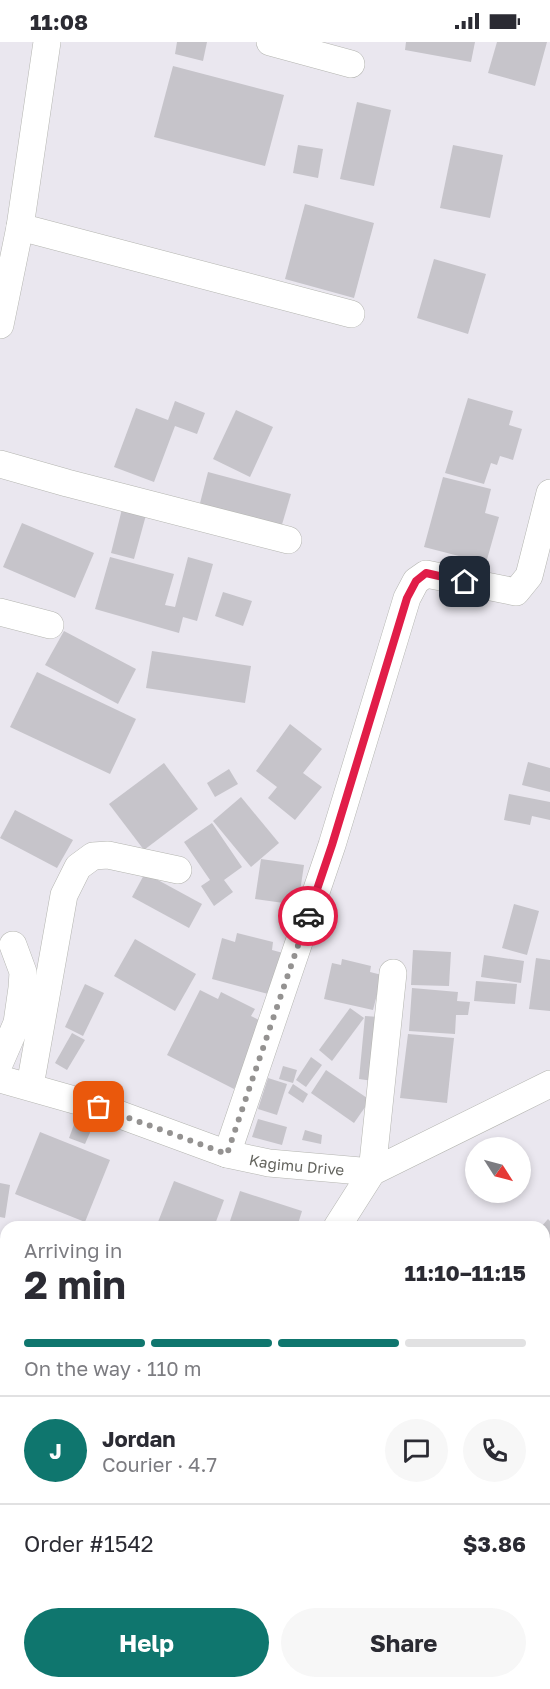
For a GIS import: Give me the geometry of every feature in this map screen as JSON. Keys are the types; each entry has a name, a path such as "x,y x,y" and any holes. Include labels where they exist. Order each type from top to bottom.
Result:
{"street":[{"path":"0,325 20,227 47,42"},
{"path":"270,42 351,64"},
{"path":"20,227 351,314"},
{"path":"0,464 288,540"},
{"path":"227,1154 332,845 407,598 416,581 426,573 516,592 529,576 550,493"},
{"path":"0,612 50,625"},
{"path":"30,1086 64,895 78,867 93,856 108,855 178,870"},
{"path":"0,1062 17,1023 22,988 23,972 13,945"},
{"path":"341,1221 372,1172 393,973"},
{"name":"Kagimu Drive","path":"0,1079 99,1107 227,1154 269,1163 372,1172"},
{"path":"372,1172 550,1084"}],"building":[{"path":"177,42 207,42 203,61 175,54"},
{"path":"406,42 475,42 471,62 405,50"},
{"path":"497,42 547,42 535,86 488,73"},
{"path":"173,66 284,95 265,166 154,137"},
{"path":"357,102 391,110 374,186 340,179"},
{"path":"298,145 323,149 318,178 293,173"},
{"path":"453,145 503,155 490,218 440,208"},
{"path":"305,204 374,223 354,298 285,279"},
{"path":"434,259 486,274 468,334 417,318"},
{"path":"468,398 513,411 509,425 522,429 513,460 500,456 497,465 491,463 484,484 445,473"},
{"path":"175,401 205,413 197,434 175,426 154,482 114,467 136,408 168,420"},
{"path":"236,410 273,427 250,477 213,459"},
{"path":"208,472 291,494 281,528 199,507"},
{"path":"443,477 491,489 485,513 499,517 486,563 424,547"},
{"path":"122,509 146,515 134,559 111,553"},
{"path":"22,523 94,553 75,598 3,567"},
{"path":"110,557 174,574 165,605 175,607 188,557 213,564 197,621 183,617 179,633 95,609"},
{"path":"223,592 252,601 243,626 215,616"},
{"path":"64,631 136,669 118,704 45,665"},
{"path":"152,651 251,666 245,703 146,688"},
{"path":"37,672 136,719 110,774 10,727"},
{"path":"290,724 322,749 303,773 322,787 295,820 268,798 277,787 256,771"},
{"path":"528,762 550,768 550,792 522,785"},
{"path":"164,763 198,809 144,850 109,804"},
{"path":"229,769 238,784 215,797 207,783"},
{"path":"509,794 550,802 550,820 532,816 530,825 504,820"},
{"path":"241,797 279,843 251,867 213,821"},
{"path":"15,810 73,840 57,868 0,838"},
{"path":"212,823 242,867 224,880 233,892 214,906 201,886 210,880 184,842"},
{"path":"261,859 304,865 298,905 255,899"},
{"path":"145,873 202,904 189,928 132,897"},
{"path":"514,904 539,911 527,955 502,948"},
{"path":"237,933 273,942 272,950 283,953 272,995 212,979 222,938 235,942"},
{"path":"135,939 196,974 175,1011 114,976"},
{"path":"413,950 451,952 449,986 411,985"},
{"path":"484,955 524,961 521,983 481,977"},
{"path":"536,958 550,960 550,1011 529,1009"},
{"path":"342,959 371,966 370,972 382,975 373,1010 324,999 332,963 341,965"},
{"path":"476,981 517,984 515,1004 474,1001"},
{"path":"85,984 104,993 83,1036 65,1027"},
{"path":"412,988 458,992 457,1001 470,1002 468,1015 456,1015 455,1034 409,1031"},
{"path":"200,990 218,999 221,992 255,1009 251,1016 267,1024 234,1089 167,1055"},
{"path":"350,1008 364,1018 332,1061 319,1050"},
{"path":"365,1016 379,1017 373,1081 359,1079"},
{"path":"72,1033 85,1040 67,1070 55,1063"},
{"path":"408,1034 454,1038 447,1103 400,1098"},
{"path":"311,1057 322,1065 306,1087 296,1080"},
{"path":"283,1066 297,1070 293,1083 279,1079"},
{"path":"326,1070 370,1100 354,1123 311,1093"},
{"path":"268,1078 287,1084 277,1115 258,1109"},
{"path":"293,1084 308,1094 303,1103 288,1093"},
{"path":"78,1114 95,1121 85,1144 69,1138"},
{"path":"258,1119 287,1127 282,1145 252,1137"},
{"path":"305,1130 322,1135 321,1144 302,1140"},
{"path":"40,1132 110,1160 85,1221 15,1194"},
{"path":"174,1181 224,1200 216,1221 158,1221"},
{"path":"0,1183 10,1185 5,1218 0,1217"},
{"path":"240,1191 302,1211 299,1221 230,1221"}],"way so far":[{"path":"99,1107 227,1154 308,916"}],"route":[{"path":"308,916 332,845 407,598 416,581 426,573 465,582"}]}
